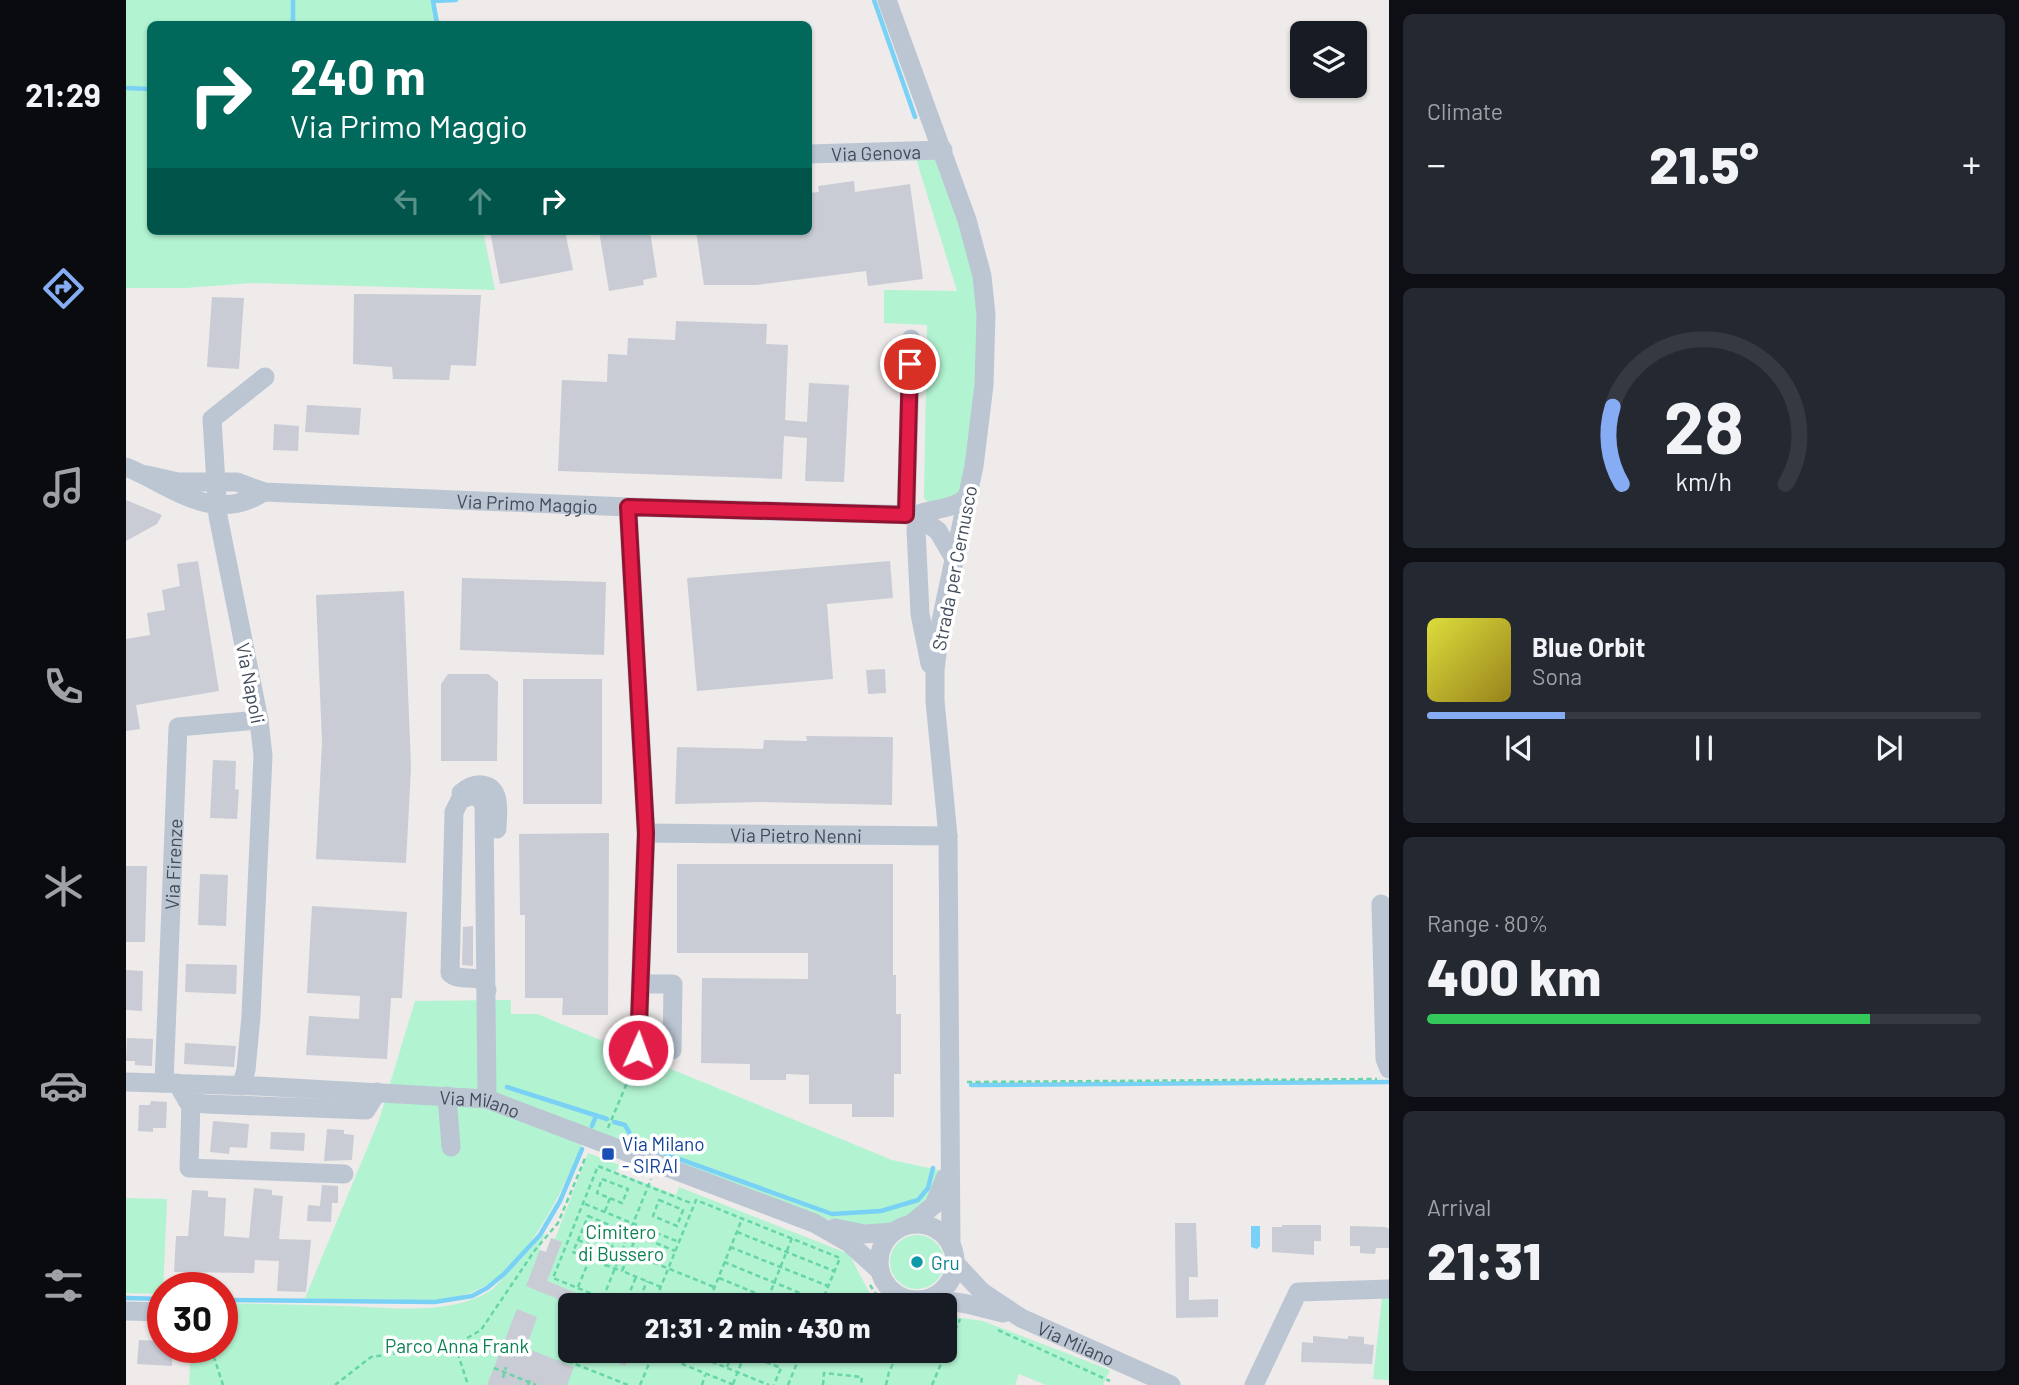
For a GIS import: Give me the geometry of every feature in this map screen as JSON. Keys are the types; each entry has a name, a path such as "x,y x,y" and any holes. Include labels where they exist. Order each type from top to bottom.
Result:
{"street":[{"name":"Strada per Cernusco","path":"887,0 943,150 975,249 983,284 986,315 984,385 969,495 940,627 935,685 948,836 953,1254"},
{"name":"Via Genova","path":"812,154 943,150"},
{"path":"911,339 913,520 920,614 935,685"},
{"name":"Via Napoli","path":"241,1086 246,1070 251,1016 263,756 217,506 212,419 265,377"},
{"path":"126,467 147,475 190,499 217,506"},
{"name":"Via Primo Maggio","path":"147,475 175,481 243,483 264,492 913,520 937,509 954,506 969,495"},
{"name":"Via Primo Maggio","path":"217,506 242,502 264,492"},
{"path":"628,507 646,833 640,984 638,1050 672,1050 673,984 640,984"},
{"path":"913,520 938,531 951,531 963,524 958,516 937,509"},
{"path":"938,531 955,560"},
{"name":"Via Firenze","path":"171,1083 178,727 258,720"},
{"path":"487,988 497,962 495,794 485,786 469,788 458,798 454,812 450,972 454,977 482,979 486,984 488,1099"},
{"name":"Via Pietro Nenni","path":"646,833 948,836"},
{"path":"1381,904 1385,1074"},
{"name":"Via Napoli","path":"251,1016 260,1071 271,1087"},
{"name":"Via Milano","path":"126,1082 488,1099 814,1223 859,1233 893,1232 911,1224 935,1228 946,1237 953,1254 982,1292 1021,1318"},
{"path":"171,1083 191,1103 189,1168 344,1174"},
{"path":"191,1103 366,1110 377,1092"},
{"path":"447,1096 451,1147"},
{"name":"Strada per Cernusco","path":"911,1224 929,1211 938,1199 950,1153"},
{"name":"Via Milano","path":"814,1223 849,1243 874,1275 895,1293"},
{"path":"874,1275 880,1249 893,1232"},
{"path":"939,1293 949,1282 953,1254"},
{"path":"1254,1385 1298,1292 1389,1289"},
{"name":"Via Milano","path":"957,1302 1021,1318 1171,1385"},
{"path":"126,1311 147,1312"}],"path":[{"path":"335,1385 371,1357 455,1345 471,1338 485,1325 535,1250 553,1230 564,1210 596,1130 606,1133 640,1050"},
{"path":"964,1082 1385,1074"},
{"path":"605,1293 657,1163"},
{"path":"592,1293 553,1278 598,1166 694,1205"},
{"path":"618,1185 622,1175"},
{"path":"589,1190 622,1203 628,1189 602,1179 597,1193"},
{"path":"663,1192 653,1216 684,1228"},
{"path":"604,1212 610,1198"},
{"path":"659,1200 684,1210 677,1226"},
{"path":"658,1293 696,1200 840,1258 825,1293"},
{"path":"583,1203 679,1242"},
{"path":"578,1216 586,1220"},
{"path":"573,1252 587,1216 619,1229 605,1265"},
{"path":"712,1293 742,1219"},
{"path":"582,1231 613,1244"},
{"path":"737,1232 834,1271"},
{"path":"622,1271 637,1235 675,1251"},
{"path":"770,1293 792,1238"},
{"path":"578,1241 610,1253"},
{"path":"730,1247 828,1286"},
{"path":"565,1249 661,1287"},
{"path":"630,1253 714,1287"},
{"path":"578,1287 590,1258"},
{"path":"724,1262 798,1293"},
{"path":"874,1275 876,1293"},
{"path":"629,1293 636,1277"},
{"path":"718,1278 757,1293"},
{"path":"642,1293 647,1281"},
{"path":"932,1385 963,1313"},
{"path":"957,1319 970,1322"},
{"path":"989,1326 1110,1381"},
{"path":"455,1345 468,1385"},
{"path":"216,1363 223,1385"},
{"path":"573,1363 628,1385"},
{"path":"640,1385 648,1363"},
{"path":"715,1363 771,1385 780,1368 768,1363"},
{"path":"727,1368 729,1363"},
{"path":"683,1364 733,1385 741,1363"},
{"path":"788,1385 797,1363"},
{"path":"886,1385 893,1363"},
{"path":"503,1378 506,1367"},
{"path":"494,1368 536,1385"},
{"path":"823,1385 824,1373 862,1377 862,1385"},
{"path":"702,1385 706,1374"},
{"path":"528,1383 531,1377"}],"green space":[{"path":"126,0 465,0 435,1 439,21 147,21 147,235 484,235 495,290 252,283 185,288 126,288"},
{"path":"941,151 980,276 969,493 928,502 924,498 927,325 884,323 884,290 957,291 914,152"},
{"path":"511,1000 511,1014 537,1014 892,1160 943,1171 937,1189 905,1218 887,1225 847,1226 587,1133 542,1225 510,1266 491,1282 470,1293 437,1300 305,1298 379,1120 415,1001"},
{"path":"588,1153 619,1165 616,1172 676,1195 679,1187 849,1254 869,1293 558,1293 558,1363 957,1363 957,1317 983,1321 1110,1370 1103,1385 1046,1385 1019,1374 1015,1385 189,1385 190,1363 238,1363 238,1303 399,1308 458,1304 493,1289 545,1233 539,1250 546,1252 551,1238 555,1239"},
{"path":"126,1198 167,1199 164,1272 147,1272 147,1294 126,1293"},
{"path":"917,1235 936,1243 944,1262 936,1281 917,1289 898,1281 890,1262 898,1243"},
{"path":"1382,1297 1389,1297 1389,1380 1373,1379"}],"water":[{"path":"1251,1226 1260,1226 1260,1246 1257,1249 1251,1247"}],"building":[{"path":"854,181 855,192 910,184 923,279 868,286 866,271 756,285 704,285 697,235 812,235 812,193 819,192 818,186"},
{"path":"491,235 566,235 573,270 500,284"},
{"path":"600,235 651,235 657,277 643,280 644,285 609,291"},
{"path":"354,294 481,295 476,366 451,365 449,380 393,379 392,367 353,364"},
{"path":"212,297 244,298 239,369 207,367"},
{"path":"676,321 767,324 766,344 788,345 785,420 807,422 809,383 849,385 844,482 805,481 807,438 784,436 782,479 558,471 562,380 607,382 608,354 627,355 628,338 675,340"},
{"path":"307,405 361,408 359,435 305,432"},
{"path":"274,424 299,426 298,451 273,450"},
{"path":"126,500 162,515 157,524 126,541"},
{"path":"198,561 219,691 136,705 140,729 126,731 126,639 150,635 147,613 165,610 162,590 180,586 177,564"},
{"path":"890,561 893,598 827,604 833,679 697,691 687,578"},
{"path":"462,578 606,582 604,655 460,650"},
{"path":"404,591 411,767 406,863 316,859 322,743 316,595"},
{"path":"885,669 886,693 868,694 866,670"},
{"path":"448,674 488,674 498,682 497,761 441,761 441,684"},
{"path":"523,679 602,679 602,804 523,804"},
{"path":"806,736 893,737 892,805 762,802 675,804 677,747 763,749 764,740 807,741"},
{"path":"213,760 236,761 235,789 239,790 237,819 210,818"},
{"path":"609,833 608,1015 562,1015 563,998 525,998 525,915 520,915 519,834"},
{"path":"677,864 893,864 893,975 896,975 896,1014 901,1014 901,1074 894,1074 894,1117 852,1117 852,1104 809,1104 809,1075 786,1074 786,1080 750,1080 750,1064 701,1063 702,978 808,979 808,953 677,953"},
{"path":"126,866 147,866 145,942 126,942"},
{"path":"200,874 228,875 226,926 198,925"},
{"path":"312,906 407,912 402,998 391,998 387,1059 306,1055 309,1016 359,1019 360,996 307,993"},
{"path":"473,926 473,966 462,965 463,927"},
{"path":"186,964 237,965 236,994 185,992"},
{"path":"126,970 143,971 142,1011 126,1010"},
{"path":"127,1038 153,1039 152,1066 135,1065 135,1061 126,1061"},
{"path":"185,1043 236,1046 234,1067 184,1064"},
{"path":"151,1101 167,1102 166,1128 153,1128 153,1132 138,1131 139,1105 150,1105"},
{"path":"213,1121 249,1124 247,1148 230,1147 229,1154 210,1152"},
{"path":"327,1129 344,1130 344,1134 354,1135 352,1160 324,1161"},
{"path":"271,1132 305,1133 304,1151 270,1149"},
{"path":"322,1185 338,1186 338,1203 332,1203 331,1222 307,1221 308,1205 320,1206"},
{"path":"254,1188 272,1190 272,1195 283,1196 279,1239 311,1240 306,1292 277,1291 279,1261 255,1260 254,1273 174,1272 176,1236 188,1236 192,1190 208,1191 208,1197 226,1198 224,1236 249,1238"},
{"path":"1175,1223 1196,1223 1198,1277 1189,1277 1189,1300 1218,1299 1218,1317 1176,1318"},
{"path":"1321,1225 1321,1241 1314,1241 1314,1255 1272,1252 1272,1227"},
{"path":"1350,1226 1386,1227 1389,1229 1389,1248 1376,1248 1375,1254 1360,1253 1360,1246 1350,1246"},
{"path":"551,1238 562,1242 547,1281 576,1293 558,1293 558,1299 526,1286 540,1250 546,1252"},
{"path":"517,1309 537,1317 526,1348 558,1361 558,1363 574,1367 567,1385 487,1385"},
{"path":"1313,1336 1348,1339 1348,1336 1364,1337 1364,1344 1374,1345 1372,1364 1301,1362 1302,1342 1313,1343"},
{"path":"139,1340 147,1340 147,1363 172,1363 172,1366 137,1364"}],"waterway":[{"path":"293,0 293,21"},
{"path":"436,21 433,1 456,0"},
{"path":"874,0 915,117"},
{"path":"126,88 147,89"},
{"path":"971,1085 1389,1082"},
{"path":"507,1087 607,1119"},
{"path":"592,1126 596,1116"},
{"path":"614,1122 625,1125 635,1143 832,1214 881,1211 918,1200 928,1188 933,1168"},
{"path":"238,1300 435,1302 472,1296 504,1274 540,1235 560,1201 582,1149"},
{"path":"126,1298 147,1299"}],"place":[{"name":"Via Milano - SIRAI","path":"608,1154"},
{"name":"Gru","path":"917,1262"}],"route":[{"path":"638,1050 646,833 628,507 906,515 910,364"}],"park label":[{"name":"Cimitero di Bussero","path":"621,1242"},
{"name":"Parco Anna Frank","path":"457,1345"}]}
